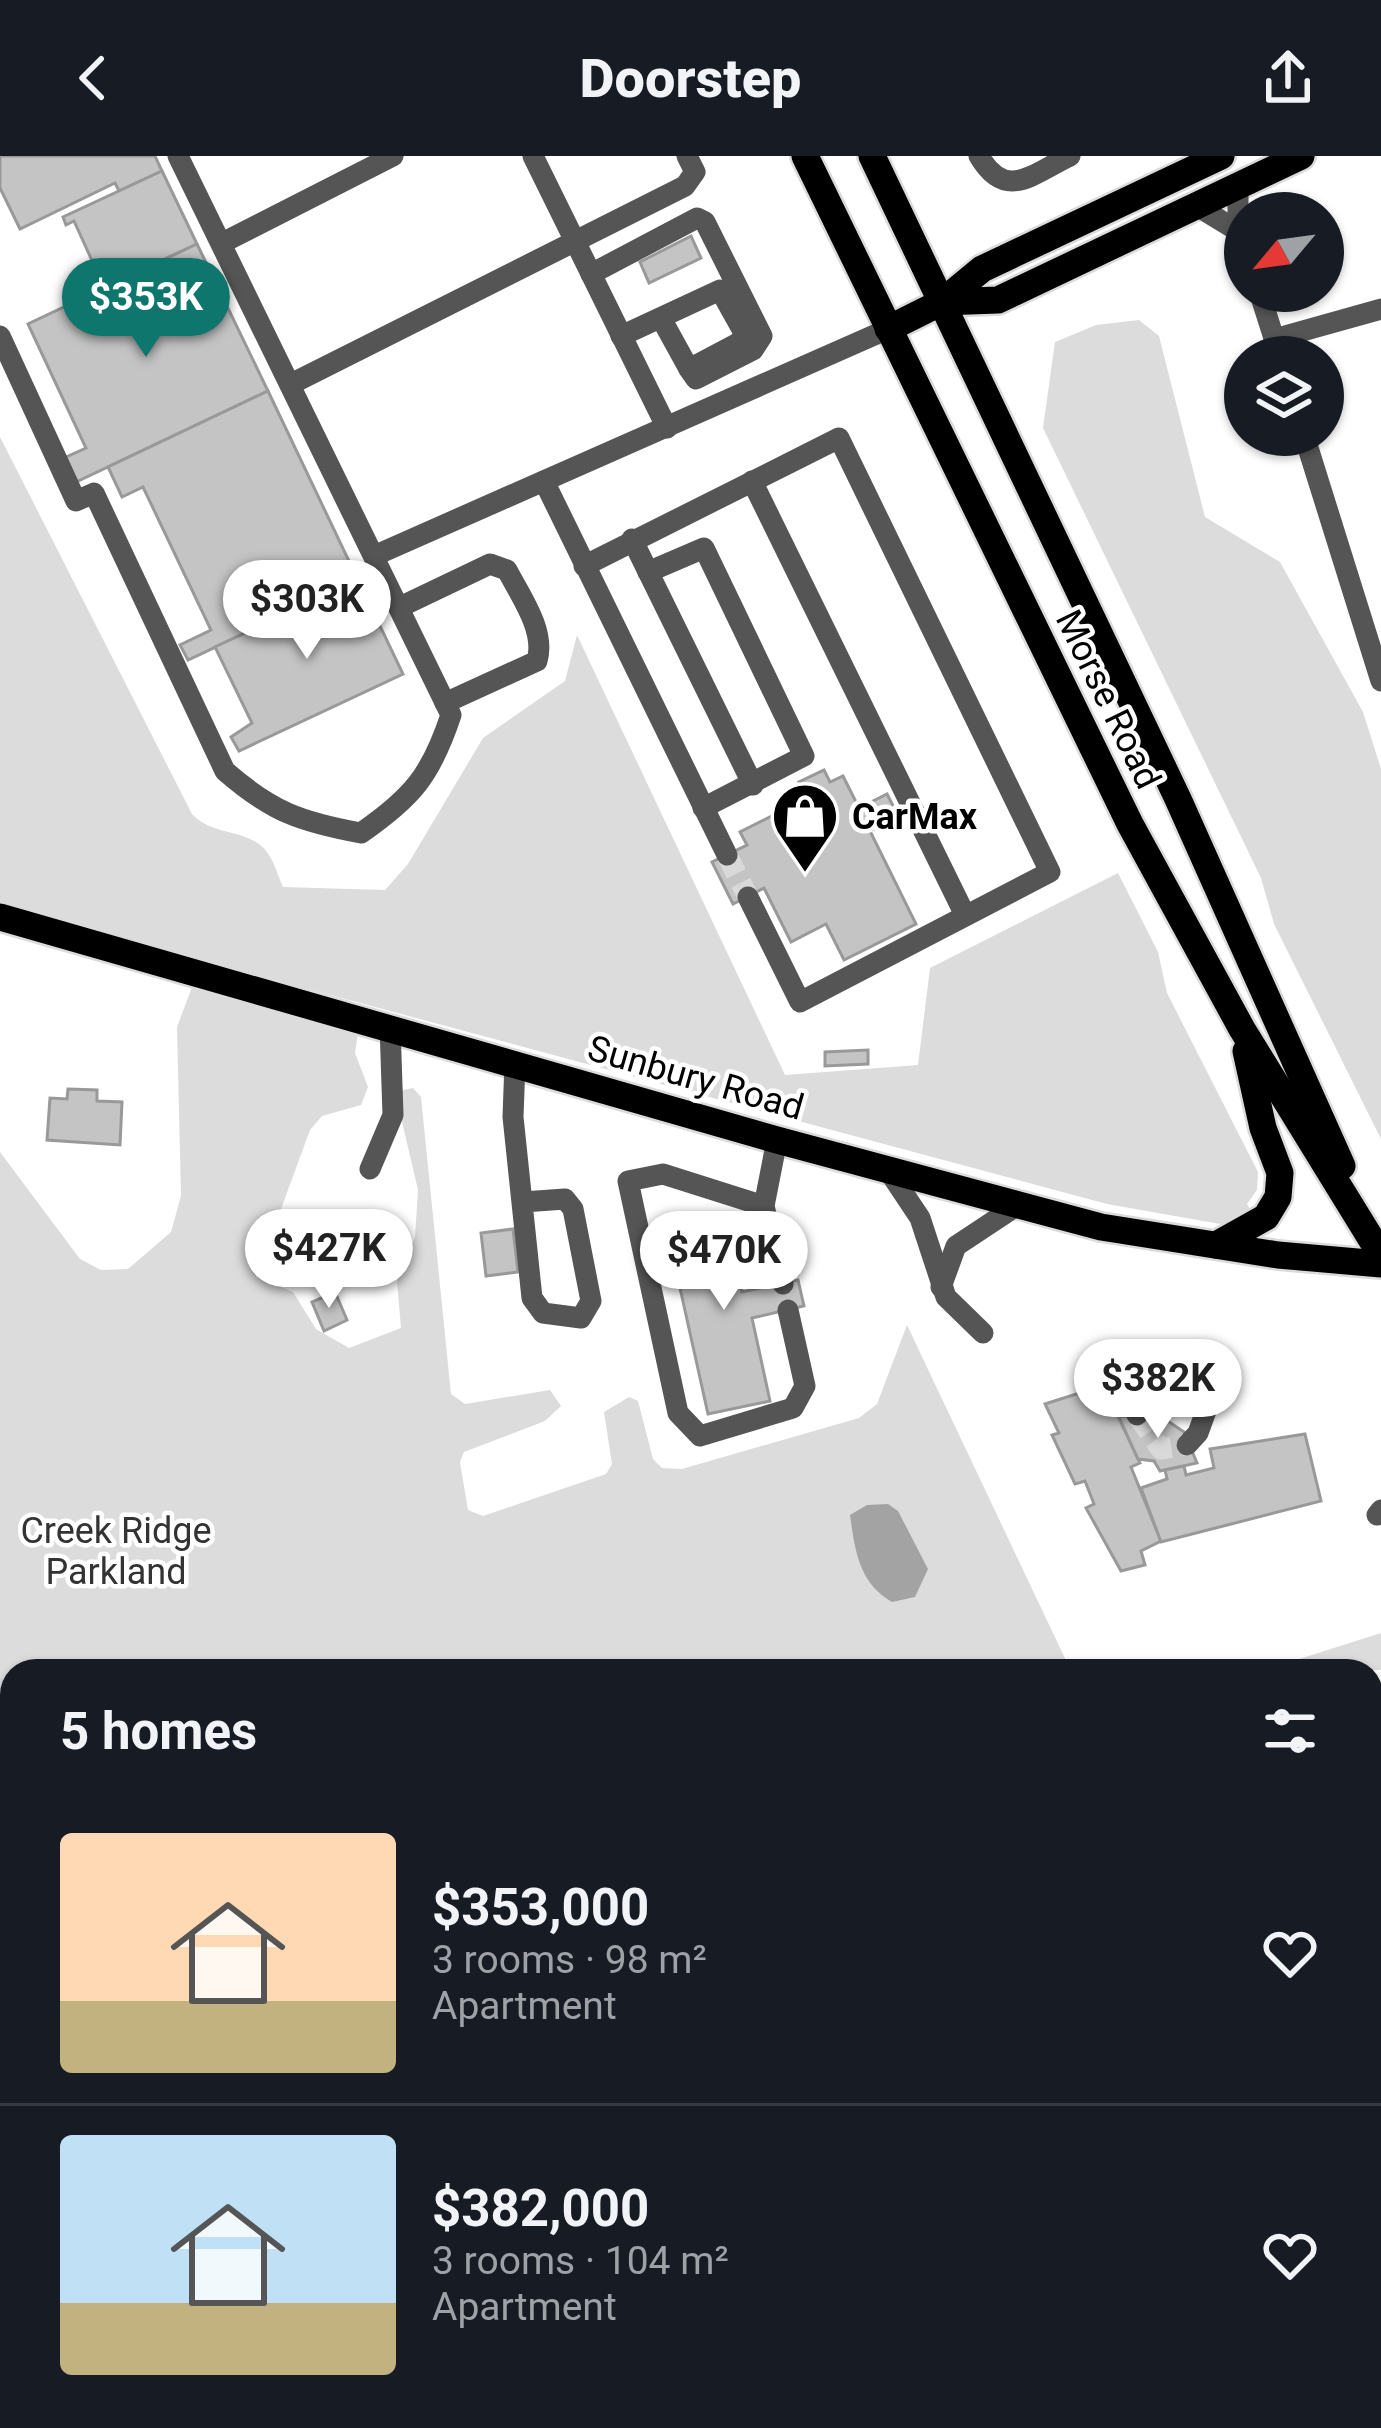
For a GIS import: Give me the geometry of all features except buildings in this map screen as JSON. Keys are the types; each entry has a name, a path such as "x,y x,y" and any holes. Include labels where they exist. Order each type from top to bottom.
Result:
{"main road":[{"name":"Morse Road","path":"805,156 1130,824 1242,1029 1381,1257"},
{"name":"Morse Road","path":"872,156 1178,799 1381,1257"},
{"path":"888,329 942,302 982,269 1221,156"},
{"path":"942,302 998,300 1301,156"},
{"name":"Sunbury Road","path":"0,916 777,1140 1101,1227 1216,1245 1381,1257"},
{"path":"1216,1245 1266,1217 1278,1197 1280,1173 1263,1128 1242,1029"}],"street":[{"path":"0,336 76,501 94,493 226,771 262,803 304,822 361,833 404,803 435,764 451,715 178,156"},
{"path":"222,243 393,156"},
{"path":"532,156 667,428"},
{"path":"291,384 685,186 695,172 687,156"},
{"path":"979,156 992,178 1016,182 1070,156"},
{"path":"1238,186 1238,192"},
{"path":"1197,206 1224,227"},
{"path":"591,274 697,218 705,222 762,336 753,350 696,379 662,320"},
{"path":"622,336 720,290 744,333 740,342 689,369"},
{"path":"1309,336 1381,309"},
{"path":"376,555 888,329"},
{"path":"584,566 839,438 1050,872 800,1002 748,897"},
{"path":"1311,456 1379,674"},
{"path":"544,481 727,855"},
{"path":"752,481 965,914"},
{"path":"632,539 753,785"},
{"path":"648,572 704,548 804,756 703,808"},
{"path":"400,607 490,564 507,570 528,609 542,645 537,661 445,704"},
{"path":"370,1168 393,1115 390,1026"},
{"path":"515,1062 513,1118 532,1298 543,1312 581,1318 591,1301 573,1209 565,1199 523,1202"},
{"path":"777,1140 764,1205 783,1284"},
{"path":"888,1170 920,1218 941,1288 959,1315 983,1333"},
{"path":"764,1205 663,1174 628,1181 678,1413 700,1436 793,1408 805,1386 788,1310"},
{"path":"941,1288 956,1246 1018,1205"},
{"path":"1117,1371 1137,1415"},
{"path":"1187,1445 1198,1433 1210,1400"}],"green space":[{"path":"1139,320 1159,336 1205,517 1280,562 1363,712 1381,769 1381,1139 1274,924 1261,878 1043,428 1055,342 1096,325"},
{"path":"0,437 192,814 259,844 283,887 385,890 408,864 483,738 565,681 577,635 785,1075 918,1065 930,968 1118,873 1158,952 1167,993 1258,1172 1257,1190 1247,1204 1253,1215 1220,1224 1107,1204 0,906"},
{"name":"Creek Ridge Parkland","path":"192,987 358,1033 355,1053 368,1087 361,1105 322,1116 310,1130 256,1277 293,1292 316,1329 349,1348 401,1328 397,1282 415,1237 418,1190 395,1092 413,1088 421,1097 451,1394 465,1404 550,1390 561,1406 545,1421 464,1452 460,1462 468,1510 483,1516 606,1474 612,1464 604,1412 629,1397 638,1401 653,1459 662,1468 682,1469 859,1418 877,1404 907,1325 1065,1659 0,1659 0,1152 80,1259 101,1270 128,1269 171,1232 181,1196 177,1027"},
{"path":"1381,1633 1381,1659 1299,1659"}],"shaded area":[{"path":"888,1504 898,1511 928,1569 915,1597 892,1602 866,1576 850,1515 867,1505"}],"tunnel":[{"path":"727,855 748,897"},
{"path":"1137,1415 1161,1449 1187,1445"}],"place":[{"name":"CarMax","path":"805,875"}]}
